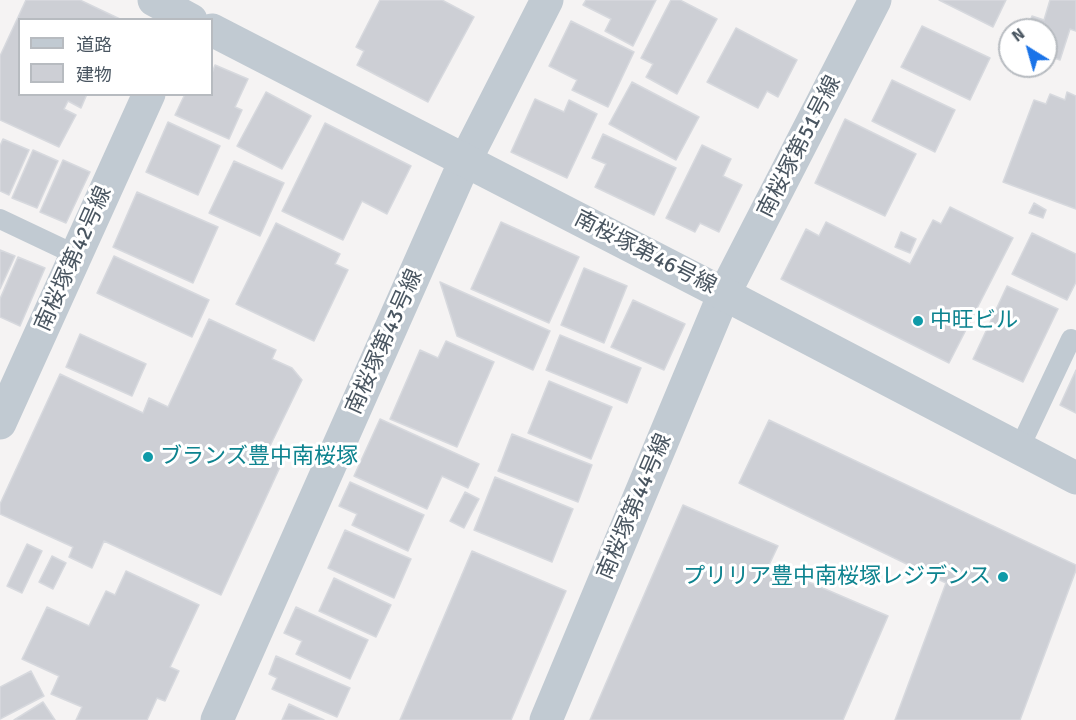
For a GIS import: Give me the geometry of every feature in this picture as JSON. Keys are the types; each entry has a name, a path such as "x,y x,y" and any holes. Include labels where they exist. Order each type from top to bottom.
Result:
{"street":[{"name":"南桜塚第46号線","path":"154,0 192,17"},
{"name":"南桜塚第43号線","path":"216,720 465,161 547,0"},
{"name":"南桜塚第51号線","path":"724,294 876,0"},
{"name":"南桜塚第46号線","path":"213,28 1076,478"},
{"name":"南桜塚第42号線","path":"0,423 148,96"},
{"name":"南桜塚第44号線","path":"546,720 724,294"}],"lane":[{"path":"0,219 76,255"},
{"path":"1020,449 1071,339"}],"building":[{"path":"26,0 80,0 118,18 18,18 18,96 86,96 81,108 68,101 64,109 76,115 59,147 0,120 0,56"},
{"path":"380,0 442,0 474,17 428,102 357,65 364,51 356,47"},
{"path":"586,0 656,0 633,46 605,31 611,19 583,5"},
{"path":"671,0 680,0 717,19 677,94 646,77 653,64 641,58"},
{"path":"939,0 1006,0 993,27"},
{"path":"1050,0 1076,0 1076,31 1070,29 1060,60 1058,59 1058,18 1045,18"},
{"path":"571,21 634,52 608,107 572,90 577,80 549,66"},
{"path":"922,26 990,58 970,100 901,67"},
{"path":"736,28 797,60 778,97 767,91 758,108 707,82"},
{"path":"215,65 248,79 235,107 242,110 229,139 175,115 184,96 213,96"},
{"path":"892,80 955,110 935,152 872,121"},
{"path":"632,82 699,117 676,160 609,124"},
{"path":"266,92 311,116 282,169 237,146"},
{"path":"1067,92 1076,96 1076,209 1003,182 1034,100 1046,104 1050,94 1065,100"},
{"path":"535,99 564,112 569,100 597,114 567,178 511,152"},
{"path":"845,119 916,154 885,216 815,183"},
{"path":"168,122 220,146 198,195 146,172"},
{"path":"325,123 411,166 387,214 362,201 343,240 282,211"},
{"path":"603,134 676,168 654,215 595,187 606,164 592,158"},
{"path":"3,139 29,150 9,195 0,191 0,146"},
{"path":"702,145 731,159 723,176 742,185 719,232 700,223 695,232 666,218"},
{"path":"33,150 58,161 37,208 12,198"},
{"path":"63,160 90,172 66,223 40,212"},
{"path":"234,161 284,183 260,236 209,213"},
{"path":"137,192 218,227 193,283 113,247"},
{"path":"1034,203 1046,210 1043,218 1029,213"},
{"name":"中旺ビル","path":"950,207 1013,238 949,363 781,279 806,229 819,236 826,222 910,264 933,220 941,224"},
{"path":"501,222 579,257 549,323 471,289"},
{"path":"276,223 340,254 335,264 348,270 314,341 236,304"},
{"path":"901,232 916,239 910,253 895,247"},
{"path":"1032,233 1076,254 1076,282 1067,300 1012,274"},
{"path":"0,250 15,256 0,289"},
{"path":"114,256 209,300 192,337 97,293"},
{"path":"18,257 45,268 20,326 0,317 0,299"},
{"path":"584,268 627,286 604,343 561,325"},
{"path":"440,282 550,331 533,370 457,336"},
{"path":"1007,286 1058,309 1023,382 973,359"},
{"path":"633,300 685,324 664,370 611,347"},
{"name":"ブランズ豊中南桜塚","path":"209,319 276,350 272,359 292,368 302,380 270,446 280,467 221,595 104,541 92,568 69,557 73,547 0,514 0,504 60,374 143,413 149,398 168,407"},
{"path":"80,334 146,364 132,396 66,367"},
{"path":"560,335 641,368 627,403 546,370"},
{"path":"446,341 494,362 457,447 390,419 420,350 438,358"},
{"path":"1076,370 1076,413 1060,405"},
{"path":"549,381 612,407 591,459 528,433"},
{"path":"380,419 479,464 468,488 442,476 427,509 354,476"},
{"name":"プリリア豊中南桜塚レジデンス","path":"769,420 1076,565 1020,720 895,720 946,583 739,483"},
{"path":"512,434 592,465 578,502 498,471"},
{"path":"495,477 573,509 552,562 474,530"},
{"path":"350,482 424,515 408,551 352,525 357,514 339,506"},
{"path":"465,492 479,499 464,528 450,521"},
{"path":"683,505 778,546 769,565 888,616 843,720 590,720"},
{"path":"345,530 411,559 394,598 328,568"},
{"path":"27,544 42,551 22,593 7,586"},
{"path":"472,551 566,591 511,720 400,720"},
{"path":"52,556 66,563 53,589 39,582"},
{"path":"126,571 199,605 170,667 179,671 165,701 157,698 147,720 76,720 82,707 51,694 59,676 22,659 47,607 89,626 106,591 115,595"},
{"path":"334,578 391,605 376,637 319,611"},
{"path":"296,607 368,640 350,679 296,654 302,641 284,633"},
{"path":"276,656 350,688 337,717 272,689 277,678 269,674"},
{"path":"31,671 44,696 0,719 0,687"},
{"path":"43,702 55,720 14,720"},
{"path":"289,704 324,720 282,720"}],"place":[{"name":"中旺ビル","path":"918,321"},
{"name":"ブランズ豊中南桜塚","path":"148,457"},
{"name":"プリリア豊中南桜塚レジデンス","path":"1003,577"}]}
